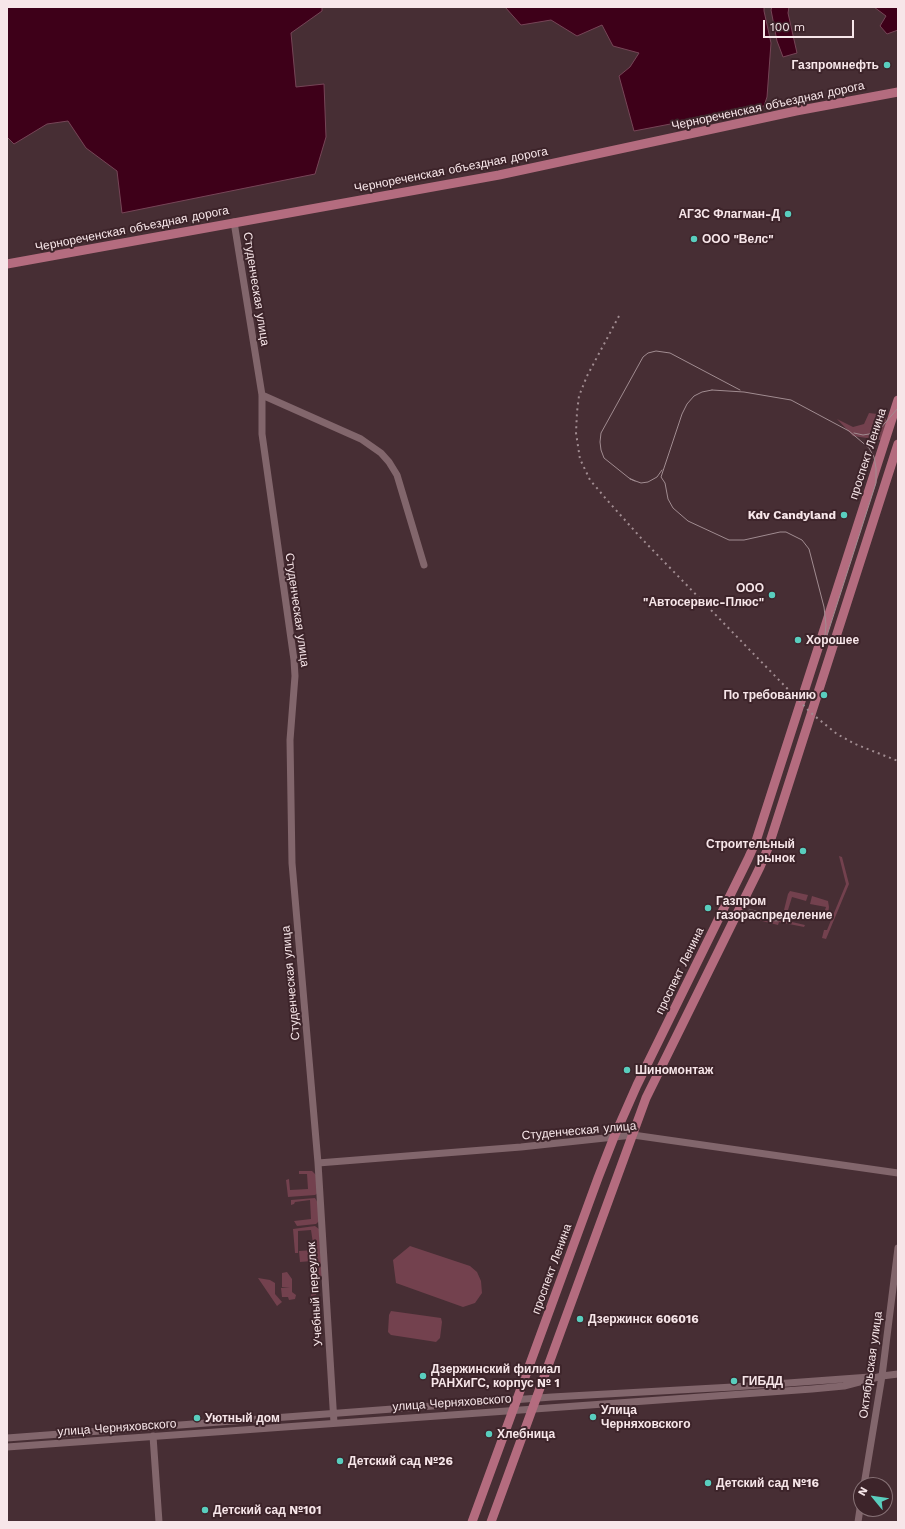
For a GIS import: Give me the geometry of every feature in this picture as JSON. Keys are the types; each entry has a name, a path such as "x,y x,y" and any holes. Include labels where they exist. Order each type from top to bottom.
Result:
{"main road":[{"name":"Чернореченская объездная дорога","path":"7,264 499,175 796,111 898,92"},
{"name":"проспект Ленина","path":"472,1522 614,1137 637,1085 756,841 898,400"},
{"path":"491,1522 646,1098 768,848 898,444"}],"street":[{"name":"Студенческая улица","path":"234,222 262,395 263,445 294,660 295,676 290,740 292,863 318,1163 521,1147 633,1135 898,1173"},
{"path":"262,395 361,439 381,453 398,475 424,565"},
{"path":"756,914 776,918"},
{"name":"Учебный переулок","path":"318,1163 334,1423"},
{"name":"Октябрьская улица","path":"865,1477 882,1376 898,1248"},
{"name":"улица Черняховского","path":"7,1447 819,1389 856,1384 882,1376 898,1374"},
{"path":"7,1438 517,1399 733,1387 882,1376"},
{"path":"153,1436 159,1522"}],"shaded area":[{"path":"7,7 322,7 322,11 291,33 296,87 324,84 326,137 315,174 122,213 117,171 86,148 68,121 47,124 14,144 7,137"},
{"path":"505,7 764,7 771,43 767,97 764,106 634,131 619,76 630,67 639,53 613,46 602,25 577,36 551,20 521,25"},
{"path":"772,7 789,7 788,13 797,53 783,57 777,41 771,10"},
{"path":"874,7 898,7 898,30 887,34 880,26 886,16"},
{"path":"879,409 885,411 885,417 888,423 881,440 853,436 837,419 853,427 864,424 869,413 877,414"},
{"path":"839,856 842,857 849,884 826,939 822,938 824,930 827,930 846,884"},
{"path":"790,891 808,895 806,901 792,897 788,915 785,914 784,910"},
{"path":"812,896 828,901 828,914 824,913 826,907 810,904"},
{"path":"755,915 805,925 804,927 779,922 778,925 754,919"},
{"path":"299,1171 312,1171 316,1175 318,1193 315,1195 288,1197 286,1180 289,1179 290,1190 308,1189 307,1174 299,1174"},
{"path":"315,1198 319,1205 319,1221 316,1224 297,1226 294,1221 311,1219 310,1200 295,1202 291,1205 291,1200"},
{"path":"315,1226 319,1229 323,1275 319,1280 316,1295 311,1296 311,1282 314,1280 312,1261 300,1262 299,1251 314,1250 311,1230 298,1231 298,1253 295,1253 293,1229"},
{"path":"410,1246 470,1266 477,1272 481,1281 482,1293 475,1303 463,1307 396,1283 393,1260"},
{"path":"287,1272 292,1279 292,1292 296,1295 295,1299 289,1300 288,1297 282,1297 281,1288 290,1287 282,1287 282,1273"},
{"path":"258,1278 270,1280 275,1283 275,1294 282,1302 277,1306"},
{"path":"391,1311 441,1318 440,1338 436,1342 391,1335 388,1332 389,1315"}],"tunnel":[{"path":"748,912 756,914"}],"tram line":[{"path":"635,481 604,458 600,442 601,433 643,357 648,353 656,351 670,353 740,390"},
{"path":"712,390 744,392 791,400 849,431 869,448 874,457 876,483 824,645 826,625 824,607 809,549 802,540 786,532 744,540 729,540 688,521 673,508 668,499 665,483 661,477 682,414 687,404 694,396 702,392 712,390"},
{"path":"854,433 863,435 875,433 898,408"},
{"path":"630,479 641,483 648,482 657,477 662,470"}],"railway":[{"path":"619,316 587,376 579,396 576,433 580,459 590,480 641,538 811,713 837,734 855,744 898,761"}],"place":[{"name":"Газпромнефть","path":"887,65"},
{"name":"АГЗС Флагман-Д","path":"788,214"},
{"name":"ООО \"Велс\"","path":"694,239"},
{"name":"Kdv Candyland","path":"844,515"},
{"name":"ООО \"Автосервис-Плюс\"","path":"772,595"},
{"name":"Хорошее","path":"798,640"},
{"name":"По требованию","path":"824,695"},
{"name":"Строительный рынок","path":"803,851"},
{"name":"Газпром газораспределение","path":"708,908"},
{"name":"Шиномонтаж","path":"627,1070"},
{"name":"Дзержинск 606016","path":"580,1319"},
{"name":"Дзержинский филиал РАНХиГС, корпус № 1","path":"423,1376"},
{"name":"ГИБДД","path":"734,1381"},
{"name":"Улица Черняховского","path":"593,1417"},
{"name":"Уютный дом","path":"197,1418"},
{"name":"Хлебница","path":"489,1434"},
{"name":"Детский сад №26","path":"340,1461"},
{"name":"Детский сад №16","path":"708,1483"},
{"name":"Детский сад №101","path":"205,1510"}]}
